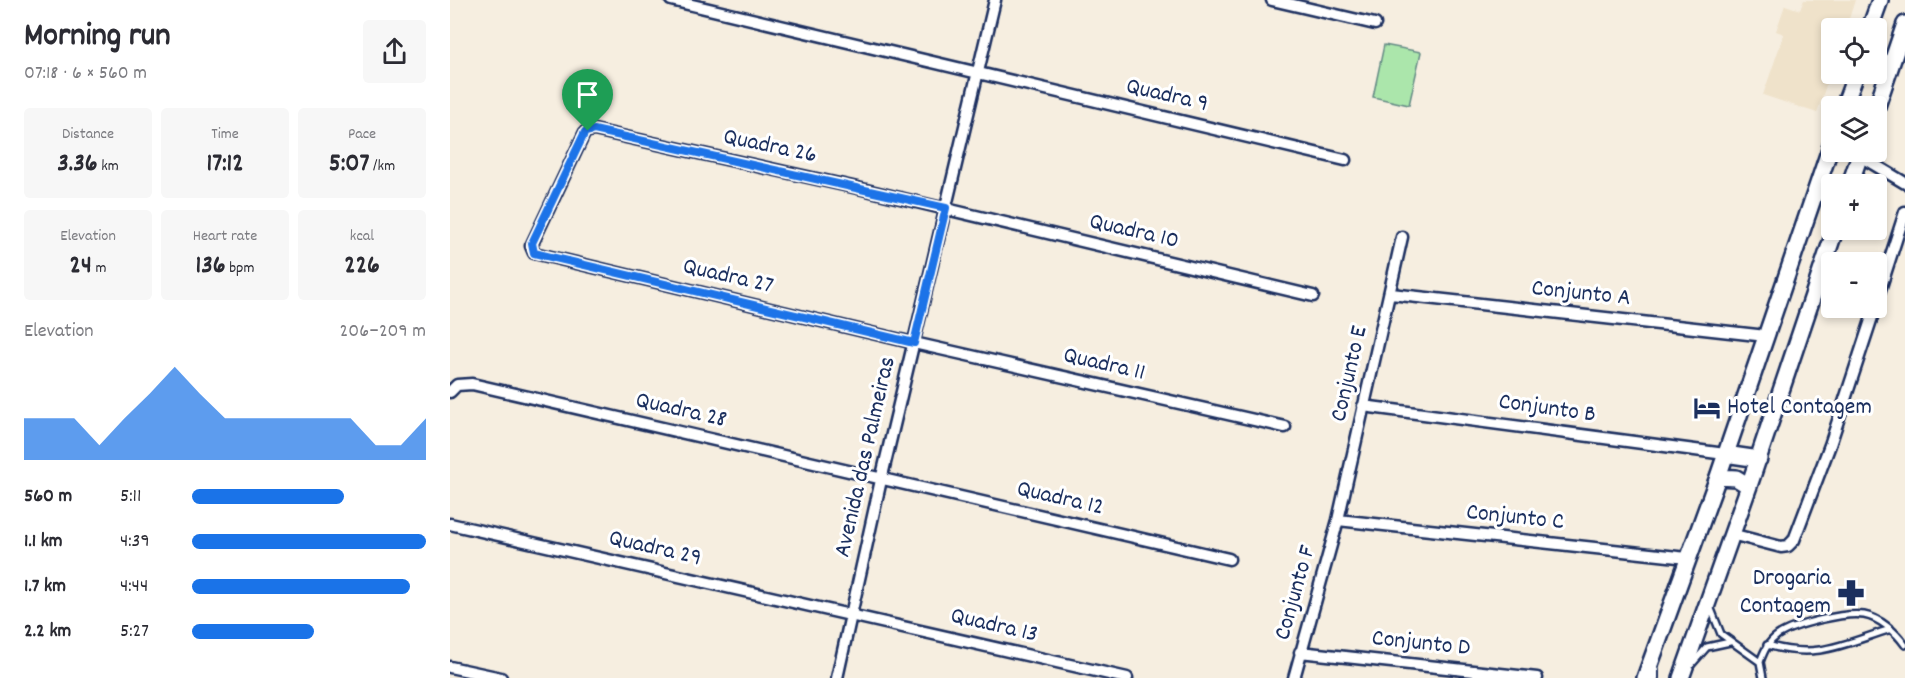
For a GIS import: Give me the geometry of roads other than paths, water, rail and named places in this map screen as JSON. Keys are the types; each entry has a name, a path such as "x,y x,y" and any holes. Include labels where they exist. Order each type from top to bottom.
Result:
{"main road":[{"path":"1874,18 1880,0"},
{"path":"1880,96 1905,24"},
{"path":"1648,676 1826,162"},
{"path":"1682,677 1759,459 1832,240"},
{"path":"1725,454 1759,459"},
{"path":"1718,477 1736,478 1749,486"}],"street":[{"name":"Quadra 9","path":"671,0 1345,160"},
{"name":"Avenida das Palmeiras","path":"837,678 881,480 995,0"},
{"path":"1272,0 1375,24"},
{"name":"Quadra 26","path":"534,253 532,243 585,132 594,130 946,208"},
{"path":"1872,162 1905,183"},
{"name":"Quadra 10","path":"946,208 1313,296"},
{"path":"1887,268 1905,212"},
{"name":"Conjunto E","path":"1338,520 1391,294 1402,237"},
{"name":"Quadra 27","path":"534,253 914,343"},
{"name":"Conjunto A","path":"1391,294 1766,336"},
{"path":"1731,534 1781,547 1788,546 1794,540 1826,456 1872,318"},
{"name":"Quadra 11","path":"914,343 1285,427"},
{"name":"Quadra 28","path":"450,392 457,385 472,384 881,480"},
{"name":"Conjunto B","path":"1363,406 1725,454"},
{"name":"Quadra 12","path":"881,480 1229,560"},
{"name":"Conjunto C","path":"1338,520 1687,558"},
{"name":"Conjunto F","path":"1294,678 1338,520"},
{"name":"Quadra 29","path":"450,524 851,616"},
{"name":"Quadra 13","path":"851,616 1128,678"},
{"name":"Conjunto D","path":"1300,652 1537,678"},
{"path":"450,667 501,678"}],"lane":[{"path":"1709,603 1718,629 1730,642 1760,662"},
{"path":"1763,678 1760,662 1767,645 1778,635 1796,627 1855,614 1875,618 1891,629 1905,645"},
{"path":"1767,645 1790,652 1815,653 1891,629"},
{"path":"1682,677 1707,647 1730,642"}],"place":[{"name":"Hotel Contagem","path":"1707,408"},
{"name":"Drogaria Contagem","path":"1851,593"}]}
